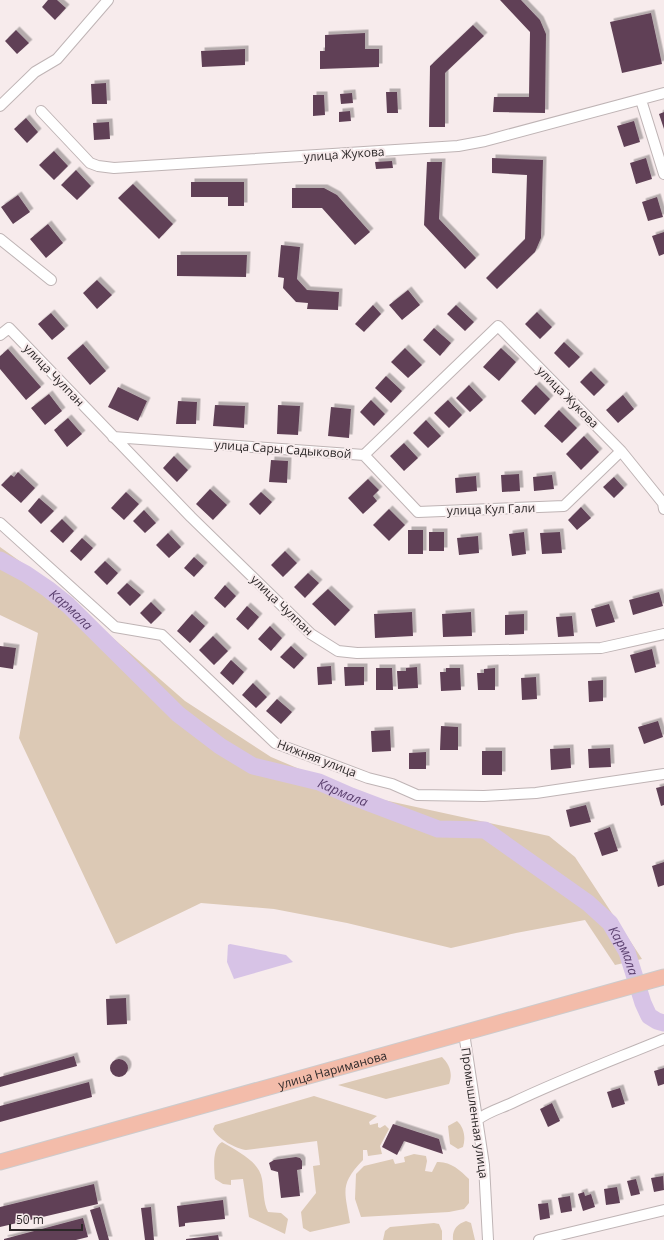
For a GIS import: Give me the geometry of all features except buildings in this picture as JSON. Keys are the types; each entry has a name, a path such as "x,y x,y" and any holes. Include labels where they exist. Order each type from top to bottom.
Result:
{"main road":[{"name":"улица Нариманова","path":"0,1162 664,977"}],"street":[{"path":"0,106 35,72 57,59 108,0"},
{"name":"улица Жукова","path":"41,111 90,163 98,166 114,168 458,146 485,141 664,93"},
{"path":"641,100 664,174"},
{"path":"0,239 51,280"},
{"name":"улица Жукова","path":"498,326 621,451 663,503 664,509"},
{"name":"улица Сары Садыковой","path":"113,437 364,455 498,326"},
{"name":"улица Чулпан","path":"0,336 9,328 191,517 311,634 338,651 357,653 601,648 664,634"},
{"name":"улица Кул Гали","path":"364,455 418,512 564,506 621,451"},
{"name":"Нижняя улица","path":"0,523 115,627 162,635 274,743 368,778 392,784 416,795 484,796 536,794 664,774"},
{"name":"Промышленная улица","path":"464,1033 484,1164 488,1240"},
{"path":"477,1120 488,1111 510,1104 543,1088 664,1039"},
{"path":"540,1240 664,1210"}],"shaded area":[{"path":"0,547 49,582 185,701 271,757 361,795 549,836 575,857 642,959 615,965 585,920 516,933 451,948 347,923 274,909 201,903 116,944 19,738 38,633 0,615"},
{"path":"230,944 286,955 293,962 234,979 227,962 228,945"},
{"path":"442,1057 450,1070 451,1077 449,1084 386,1099 338,1085"},
{"path":"314,1096 377,1116 369,1122 370,1125 378,1123 378,1127 380,1128 385,1125 389,1129 380,1146 382,1154 368,1156 367,1150 363,1150 363,1160 347,1182 346,1196 350,1223 310,1232 303,1228 301,1212 316,1193 313,1166 320,1165 317,1141 246,1150 228,1143 215,1133 213,1129 215,1125"},
{"path":"457,1121 463,1129 464,1136 463,1147 458,1149 450,1144 448,1126"},
{"path":"222,1142 246,1157 257,1167 262,1179 264,1200 268,1212 281,1213 288,1219 285,1234 249,1217 243,1179 231,1180 231,1185 223,1184 215,1179 215,1153"},
{"path":"414,1154 426,1156 427,1161 425,1171 432,1172 437,1162 442,1162 462,1172 469,1179 469,1203 464,1209 449,1212 361,1217 355,1199 356,1174 364,1166 393,1159 395,1164 405,1162 404,1157"},
{"path":"466,1221 471,1223 475,1240 453,1240 453,1233 456,1228"},
{"path":"434,1223 439,1224 442,1231 442,1240 383,1240 385,1231 390,1227"}],"waterway":[{"name":"Кармала","path":"0,560 26,574 68,605 178,714 220,746 253,766 319,782 351,796 438,829 485,830 588,903 610,923 627,952 643,1003 649,1016 664,1023"}]}
